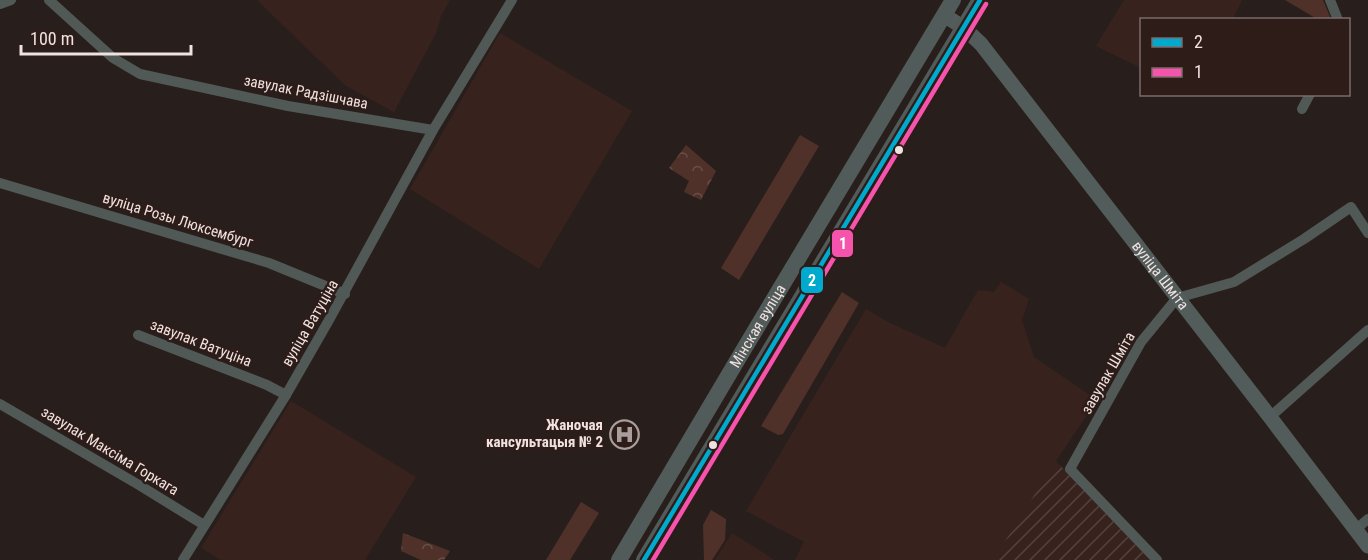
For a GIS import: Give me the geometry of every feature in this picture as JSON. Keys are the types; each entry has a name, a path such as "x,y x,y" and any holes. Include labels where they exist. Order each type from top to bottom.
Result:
{"main road":[{"name":"Мінская вуліца","path":"619,560 953,0"},
{"name":"Мінская вуліца","path":"644,560 980,0"},
{"name":"вуліца Шміта","path":"944,15 964,28 981,44 1368,546"}],"street":[{"path":"0,4 11,0"},
{"name":"завулак Радзішчава","path":"49,0 113,58 140,74 288,106 433,130"},
{"path":"433,130 512,0"},
{"path":"1330,0 1337,18"},
{"path":"1302,109 1309,96"},
{"name":"вуліца Ватуціна","path":"183,560 286,395 345,294 433,130"},
{"name":"вуліца Розы Люксембург","path":"0,183 269,262 345,294"},
{"path":"1177,298 1234,282 1351,207 1368,233"},
{"name":"завулак Шміта","path":"1157,560 1070,469 1141,342 1177,298"},
{"path":"1270,417 1368,330"},
{"name":"завулак Ватуціна","path":"138,335 267,385 286,395"},
{"name":"завулак Максіма Горкага","path":"0,404 204,525"},
{"path":"1355,530 1368,519"}],"shaded area":[{"path":"257,0 450,0 441,16 436,33 394,112 346,86"},
{"path":"1124,0 1242,0 1233,18 1140,18 1140,68 1096,46"},
{"path":"500,33 632,111 539,269 410,189"},
{"path":"1001,282 1029,299 1022,320 1034,357 1097,400 999,553 993,560 795,560 804,542 746,511 866,309 888,322 945,348 978,290 994,292"},
{"path":"291,401 416,477 365,560 221,560 201,548"},
{"path":"1056,461 1150,560 993,560"},
{"path":"732,533 764,553 774,560 715,560"}],"green space":[{"path":"1285,0 1323,0 1331,18 1315,18"},
{"path":"800,135 819,146 739,280 721,268"},
{"path":"686,145 716,171 701,200 684,192 689,181 669,168"},
{"path":"842,292 859,303 783,434 778,435 761,426"},
{"path":"581,502 599,513 570,560 546,560"},
{"path":"711,510 726,519 725,540 712,560 704,560 703,525"},
{"path":"403,533 450,551 444,560 421,560 401,551"}],"transit line":[{"name":"2","path":"644,560 980,0"},
{"name":"1","path":"653,560 986,4"}],"place":[{"name":"Жаночая кансультацыя № 2","path":"624,434"}]}
